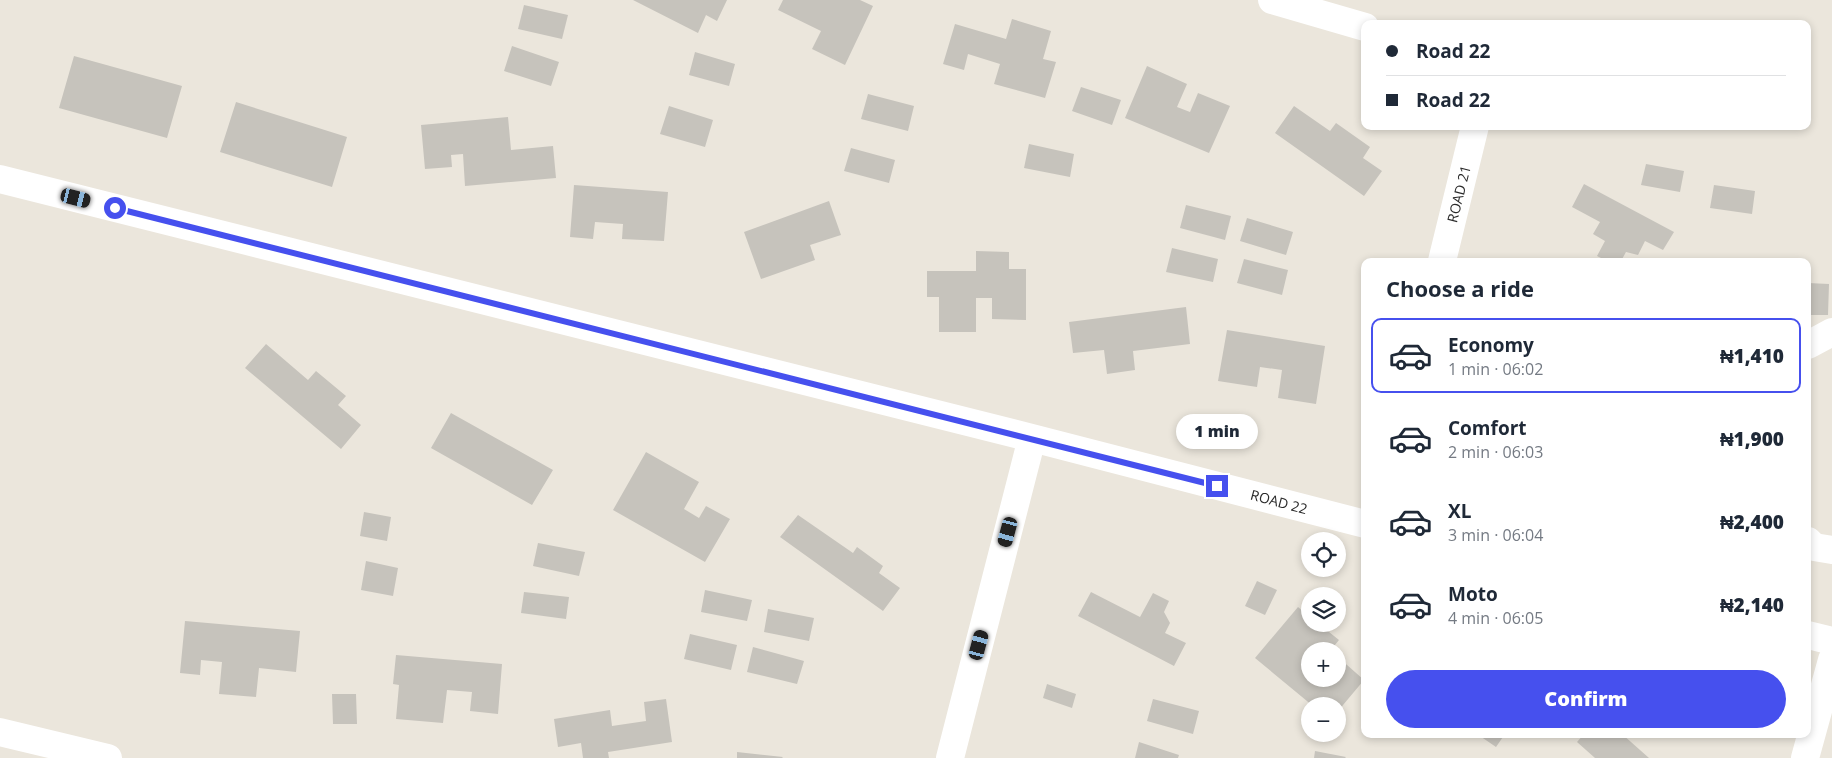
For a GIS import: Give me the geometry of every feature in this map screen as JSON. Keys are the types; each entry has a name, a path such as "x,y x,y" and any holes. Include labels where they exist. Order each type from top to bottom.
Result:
{"street":[{"path":"1272,0 1361,26"},
{"name":"ROAD 21","path":"1443,258 1474,130"},
{"name":"ROAD 22","path":"0,179 1032,438 1361,523"},
{"path":"1811,343 1832,332"},
{"path":"950,758 1032,438"},
{"path":"1811,544 1814,547 1832,550"},
{"path":"1811,636 1832,641"},
{"path":"1811,736 1832,660"},
{"path":"0,732 108,758"},
{"path":"1805,758 1811,738"}],"building":[{"path":"633,0 727,0 717,21 706,15 698,33"},
{"path":"783,0 860,0 873,6 845,65 812,49 821,31 778,10"},
{"path":"524,5 568,15 562,39 518,29"},
{"path":"1012,19 1051,31 1043,59 1056,62 1045,98 994,84 1000,64 968,54 964,70 943,64 955,24 1006,39"},
{"path":"512,46 559,62 551,86 504,71"},
{"path":"695,52 735,64 729,86 689,75"},
{"path":"74,56 182,86 167,138 59,108"},
{"path":"1147,66 1187,84 1177,107 1190,112 1198,93 1230,106 1209,153 1125,118"},
{"path":"1081,87 1121,100 1112,125 1072,111"},
{"path":"868,94 914,106 908,131 861,119"},
{"path":"236,102 347,137 332,187 220,152"},
{"path":"669,106 713,120 705,147 660,134"},
{"path":"1294,106 1330,131 1336,123 1370,147 1363,158 1382,171 1364,196 1275,133"},
{"path":"508,117 511,150 553,146 556,178 465,186 463,154 451,155 452,167 425,169 421,125"},
{"path":"1029,144 1074,154 1070,177 1024,168"},
{"path":"851,148 895,160 889,183 844,171"},
{"path":"1646,164 1684,171 1680,192 1641,185"},
{"path":"1584,184 1674,232 1663,250 1645,241 1638,255 1626,252 1623,258 1601,258 1597,256 1605,241 1593,234 1600,222 1572,207"},
{"path":"574,185 668,192 664,241 622,239 623,224 595,222 593,239 570,237"},
{"path":"1714,185 1755,191 1752,214 1710,208"},
{"path":"829,201 841,235 810,245 815,260 761,279 744,232"},
{"path":"1186,205 1231,216 1225,240 1180,228"},
{"path":"1247,218 1293,232 1286,255 1240,241"},
{"path":"1172,248 1218,259 1213,282 1166,272"},
{"path":"976,251 1009,252 1009,269 1026,269 1026,320 992,319 992,298 976,298 976,332 939,332 939,297 927,297 927,271 976,271"},
{"path":"1244,259 1288,270 1282,295 1237,283"},
{"path":"1811,283 1829,284 1828,315 1811,315"},
{"path":"1186,307 1190,344 1133,351 1135,370 1107,374 1104,350 1073,353 1069,322"},
{"path":"1227,330 1325,346 1316,404 1278,398 1282,370 1260,367 1257,387 1218,381"},
{"path":"266,344 308,380 316,371 346,396 338,405 361,425 341,449 245,368"},
{"path":"451,413 553,470 532,505 431,448"},
{"path":"646,452 699,482 684,509 699,518 706,506 730,519 705,562 613,510"},
{"path":"364,512 391,517 387,541 360,536"},
{"path":"798,515 853,553 857,547 883,566 879,573 900,588 883,611 780,537"},
{"path":"538,543 585,552 579,576 533,566"},
{"path":"366,561 398,568 393,596 361,590"},
{"path":"1257,581 1277,590 1265,615 1245,606"},
{"path":"705,590 752,600 747,621 701,612"},
{"path":"524,592 569,597 566,619 521,613"},
{"path":"1091,592 1140,617 1153,593 1169,601 1164,612 1170,623 1165,633 1186,643 1174,666 1078,616"},
{"path":"1298,607 1301,610 1301,632 1329,632 1339,640 1337,642 1301,642 1301,687 1346,687 1346,664 1361,677 1361,684 1346,701 1346,697 1302,697 1255,658"},
{"path":"768,609 814,618 809,641 764,632"},
{"path":"185,621 300,631 296,672 259,668 256,697 219,694 222,662 201,660 200,675 180,673"},
{"path":"690,634 737,645 731,670 684,659"},
{"path":"753,647 804,661 797,684 747,672"},
{"path":"396,655 502,664 498,714 470,711 472,692 447,690 443,723 396,719 399,685 393,684"},
{"path":"1047,684 1076,694 1072,708 1043,698"},
{"path":"332,694 356,694 357,724 333,724"},
{"path":"666,699 672,742 608,752 609,758 583,758 581,743 558,747 554,719 610,710 612,726 646,721 644,702"},
{"path":"1153,699 1199,711 1193,734 1147,721"},
{"path":"1483,738 1502,738 1496,747"},
{"path":"1580,738 1626,738 1649,758 1595,758 1577,742"},
{"path":"1139,742 1179,755 1178,758 1135,758"},
{"path":"1315,751 1346,757 1314,758"},
{"path":"737,752 783,757 737,758"}],"route":[{"path":"115,208 1217,486"}]}
